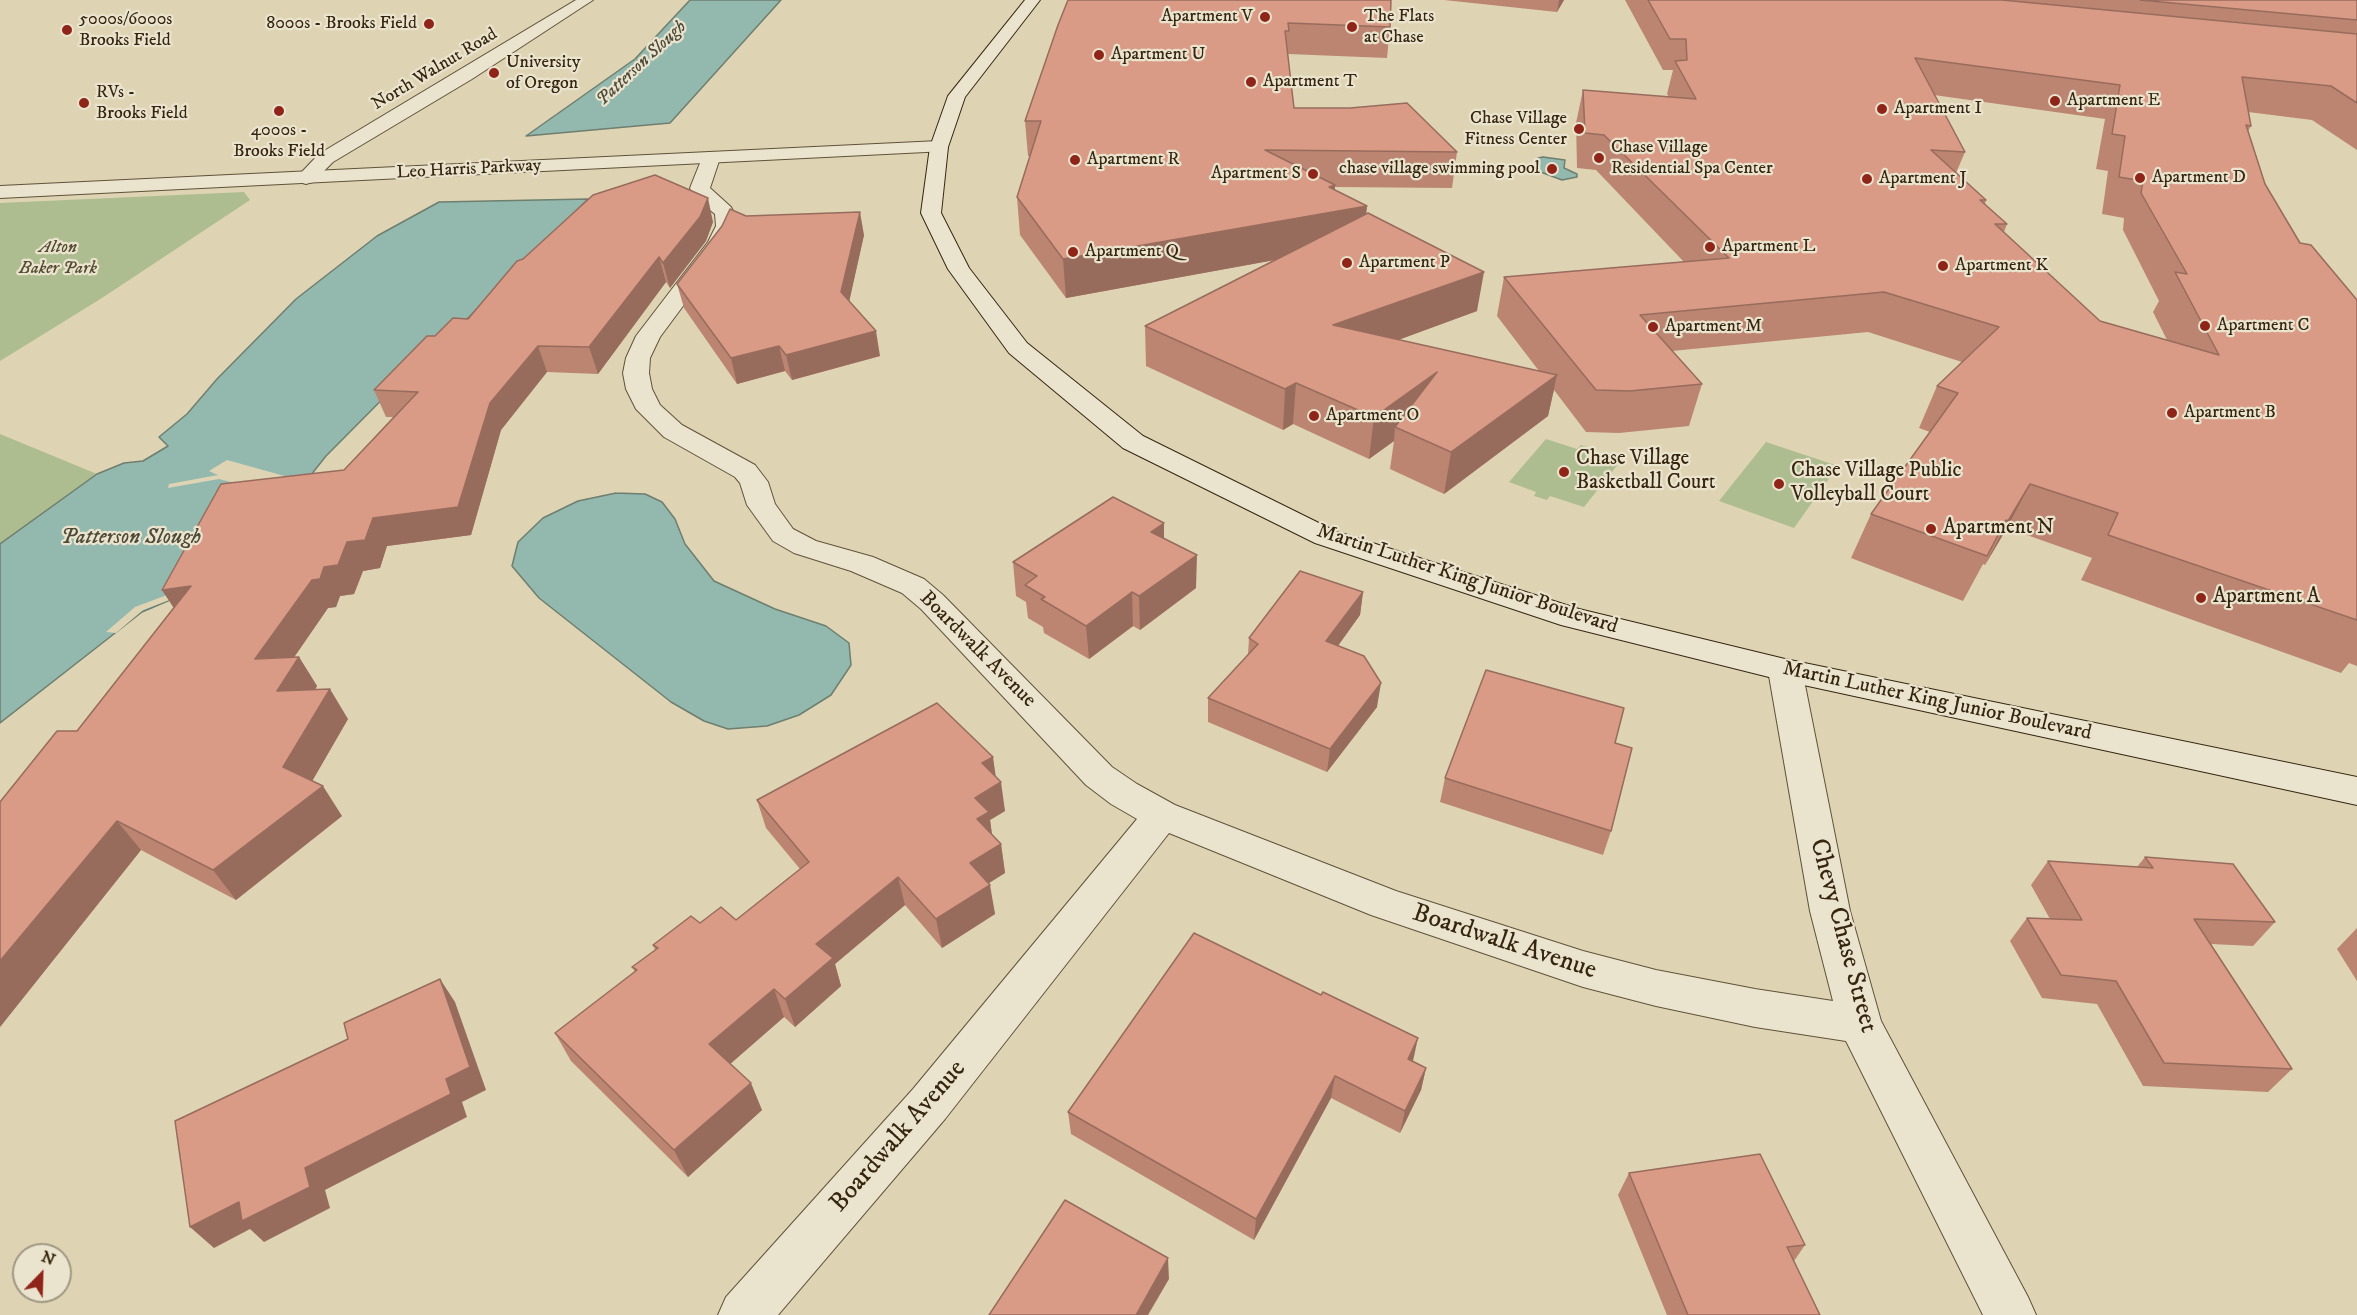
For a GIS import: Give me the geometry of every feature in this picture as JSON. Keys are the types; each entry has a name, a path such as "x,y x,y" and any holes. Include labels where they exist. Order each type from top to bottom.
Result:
{"street":[{"name":"North Walnut Road","path":"306,178 326,158 586,0"},
{"name":"Martin Luther King Junior Boulevard","path":"1033,0 957,96 939,147 931,213 959,269 1018,348 1134,442 1325,537 1572,618 1785,670 2357,791"},
{"name":"Leo Harris Parkway","path":"0,192 939,147"},
{"name":"Boardwalk Avenue","path":"711,158 700,188 702,194 724,211 727,219 726,226 718,243 648,336 638,358 636,373 639,389 649,409 673,431 745,471 754,482 761,505 783,536 805,547 872,567 914,586 1099,776 1124,794 1162,815 1385,904 1583,969 1656,988 1755,1008 1860,1024"},
{"name":"Chevy Chase Street","path":"1785,670 1826,889 1860,1024 2010,1315"},
{"name":"Boardwalk Avenue","path":"744,1315 929,1104 1162,815"}],"green space":[{"name":"Alton Baker Park","path":"244,192 250,200 102,298 0,361 0,203"},
{"path":"0,434 97,474 0,544"},
{"name":"Chase Village Basketball Court","path":"1546,439 1577,449 1581,445 1591,448 1587,452 1619,463 1584,507 1550,496 1547,500 1534,496 1536,492 1509,482"},
{"name":"Chase Village Public Volleyball Court","path":"1766,442 1838,466 1794,528 1719,501"}],"water":[{"name":"Patterson Slough","path":"690,0 781,0 670,123 526,136 635,59"},
{"name":"chase village swimming pool","path":"1538,158 1565,160 1564,168 1577,174 1577,177 1562,180 1538,171"},
{"name":"Patterson Slough","path":"588,199 469,317 451,330 326,456 295,495 170,600 142,612 0,723 0,544 97,474 124,463 143,461 168,446 159,437 187,414 217,379 296,299 377,236 439,202"},
{"path":"616,493 645,494 662,502 675,519 685,544 714,581 775,609 826,626 849,643 851,665 831,695 799,715 767,726 728,729 704,721 671,702 539,598 512,566 518,542 543,518 578,501"}],"pier":[{"path":"227,460 306,482 172,599 143,610 116,633 106,632 135,607 167,595 262,490 219,479 168,488 169,484 218,475 209,471"}],"building":[{"path":"1068,0 1391,0 1390,27 1288,23 1289,31 1285,31 1294,108 1350,108 1407,103 1457,152 1265,150 1335,185 1329,187 1367,206 1063,259 1017,197 1041,121 1025,121"},
{"path":"1648,0 2002,0 2357,34 2357,103 2331,86 2242,77 2251,126 2246,125 2265,184 2300,243 2311,245 2357,300 2357,620 2108,535 2118,513 2030,484 2008,521 2006,520 1987,556 1871,514 1958,393 1937,386 1999,327 1884,292 1640,315 1702,384 1630,391 1596,390 1504,277 1729,258 1604,135 1585,133 1583,90 1696,99 1675,61 1687,60 1686,39 1670,39","holes":["1915,58 2120,85 2112,134 2125,136 2119,177 2143,181 2141,193 2187,274 2175,272 2219,355 2100,321 1995,224 2007,224 1980,200 1986,200 1931,150 1965,152"]},
{"path":"2140,0 2357,0 2357,20"},
{"path":"655,175 708,198 700,217 663,263 659,257 589,347 538,346 490,403 458,507 373,518 365,540 347,542 338,565 324,567 320,579 312,580 255,659 299,657 277,691 330,689 283,767 323,786 213,870 117,821 0,961 0,802 57,731 77,731 191,586 162,590 221,484 344,470 418,392 374,390 427,336 435,336 453,318 468,319 517,261 523,259 593,195"},
{"path":"730,209 746,216 860,212 841,292 876,331 786,355 779,346 731,358 677,284 722,226"},
{"path":"1368,213 1484,272 1333,325 1557,375 1451,452 1395,427 1437,372 1374,417 1296,383 1285,389 1145,326"},
{"path":"1113,497 1164,523 1151,532 1197,555 1139,596 1132,592 1086,626 1041,599 1045,597 1025,585 1037,576 1013,562"},
{"path":"1300,571 1363,592 1326,641 1364,656 1381,683 1330,749 1208,698 1258,644 1249,638"},
{"path":"1486,670 1624,708 1615,743 1632,748 1611,831 1445,778"},
{"path":"937,703 993,757 982,763 1001,782 975,798 989,812 977,819 1001,844 970,863 990,885 936,919 898,877 816,944 833,958 785,999 774,989 709,1044 751,1083 674,1150 555,1033 637,970 632,967 658,948 653,945 691,916 700,923 721,907 736,920 809,862 757,800"},
{"path":"2145,857 2233,864 2275,922 2194,919 2292,1069 2164,1063 2116,981 2061,975 2027,918 2082,920 2048,861 2153,868"},
{"path":"1194,933 1321,995 1323,992 1418,1038 1408,1059 1426,1068 1405,1111 1335,1076 1256,1219 1068,1112"},
{"path":"440,979 470,1067 446,1079 451,1094 305,1168 310,1187 242,1221 239,1202 190,1227 175,1121 348,1039 344,1023"},
{"path":"1760,1154 1805,1245 1787,1247 1820,1315 1688,1315 1629,1173"},
{"path":"1065,1200 1168,1258 1136,1315 989,1315"}],"place":[{"name":"Apartment V","path":"1265,17"},
{"name":"8000s - Brooks Field","path":"429,24"},
{"name":"The Flats at Chase","path":"1352,27"},
{"name":"5000s/6000s Brooks Field","path":"67,30"},
{"name":"Apartment U","path":"1099,55"},
{"name":"University of Oregon","path":"494,73"},
{"name":"Apartment T","path":"1251,82"},
{"name":"Apartment E","path":"2055,101"},
{"name":"RVs - Brooks Field","path":"84,103"},
{"name":"Apartment I","path":"1882,109"},
{"name":"4000s - Brooks Field","path":"279,111"},
{"name":"Chase Village Fitness Center","path":"1579,129"},
{"name":"Chase Village Residential Spa Center","path":"1599,158"},
{"name":"Apartment R","path":"1075,160"},
{"name":"chase village swimming pool","path":"1552,169"},
{"name":"Apartment S","path":"1313,174"},
{"name":"Apartment D","path":"2140,178"},
{"name":"Apartment J","path":"1867,179"},
{"name":"Apartment L","path":"1710,247"},
{"name":"Apartment Q","path":"1073,252"},
{"name":"Apartment P","path":"1347,263"},
{"name":"Apartment K","path":"1943,266"},
{"name":"Apartment C","path":"2205,326"},
{"name":"Apartment M","path":"1653,327"},
{"name":"Apartment B","path":"2172,413"},
{"name":"Apartment O","path":"1314,416"},
{"name":"Chase Village Basketball Court","path":"1564,472"},
{"name":"Chase Village Public Volleyball Court","path":"1779,484"},
{"name":"Apartment N","path":"1931,529"},
{"name":"Apartment A","path":"2201,598"}]}
